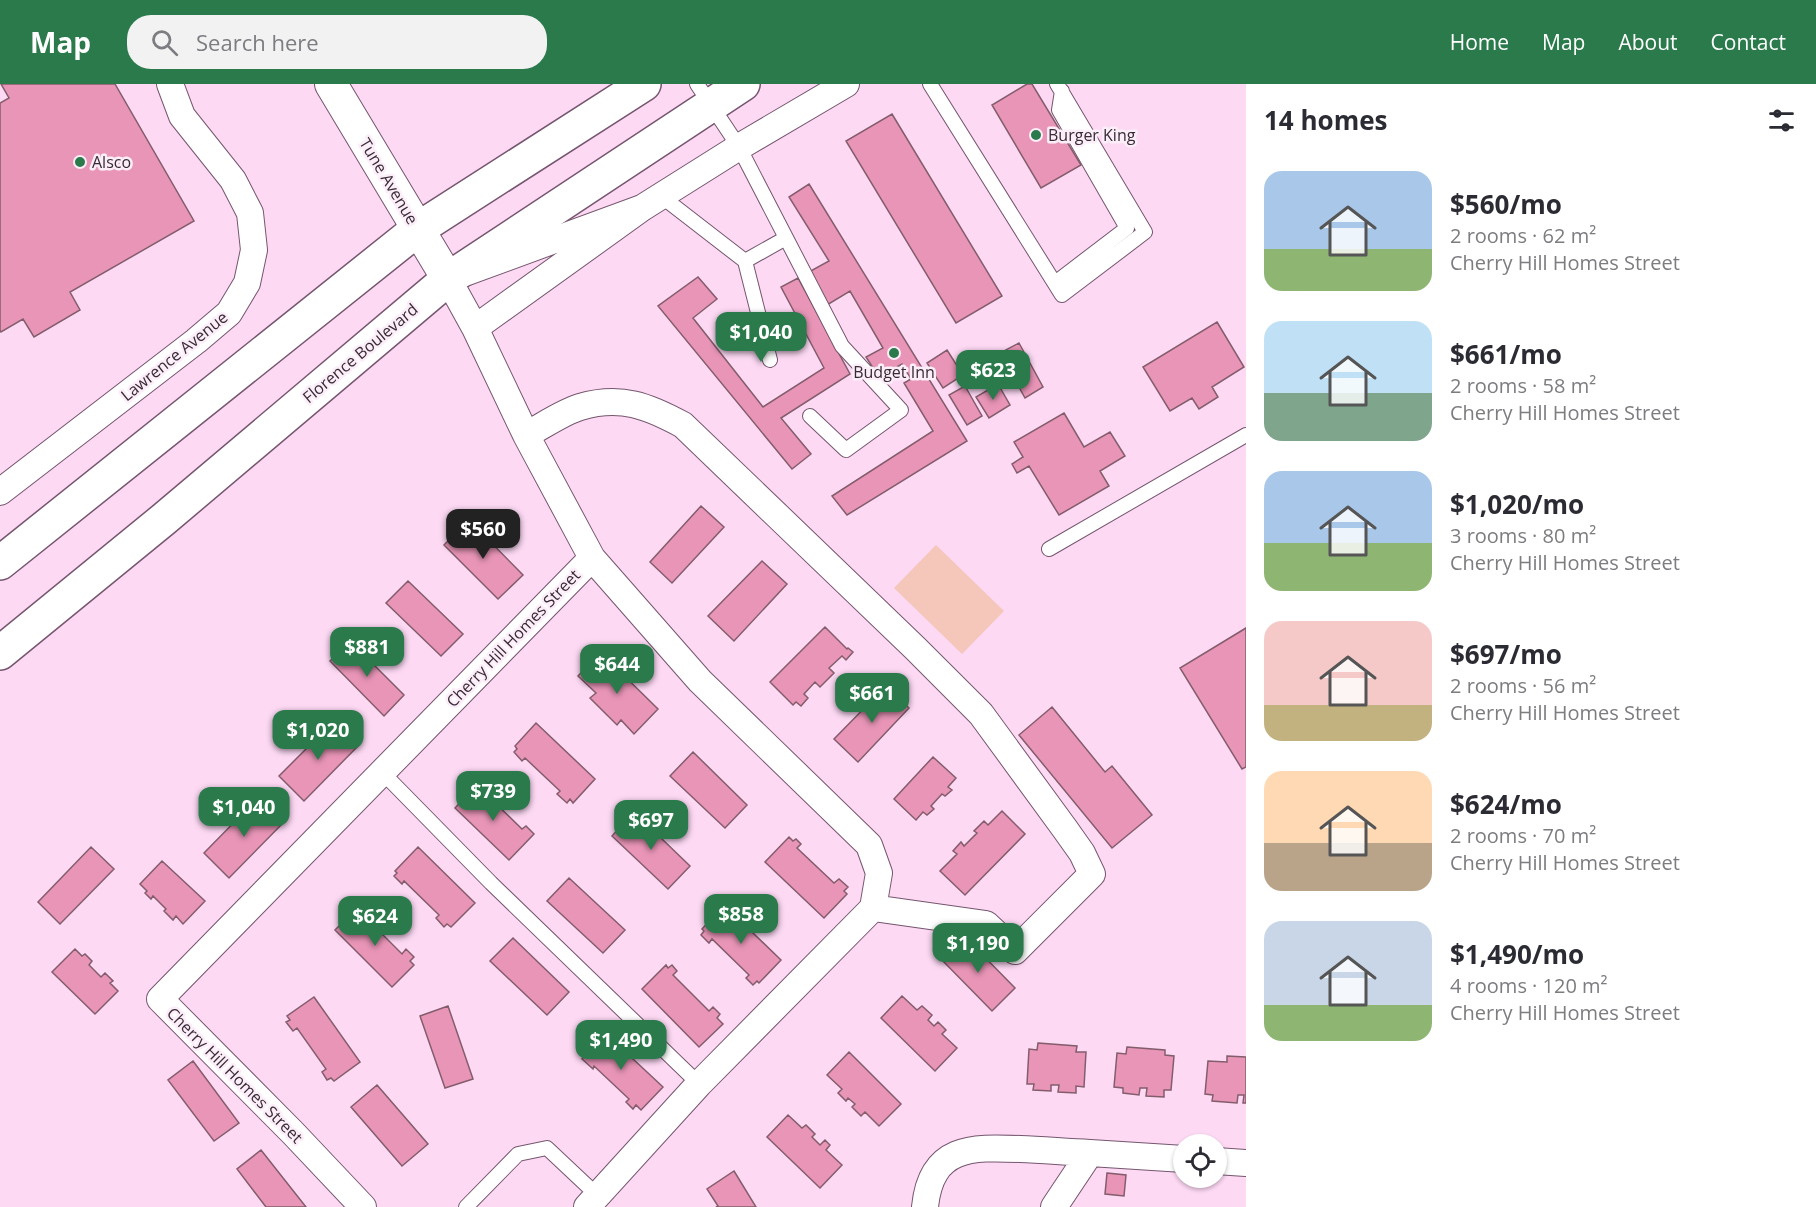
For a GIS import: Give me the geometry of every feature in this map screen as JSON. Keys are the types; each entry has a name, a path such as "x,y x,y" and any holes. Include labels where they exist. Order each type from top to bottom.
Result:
{"highway":[{"path":"0,563 418,229 644,84"},
{"name":"Florence Boulevard","path":"0,653 164,519 448,279 704,95 743,84"}],"street":[{"name":"Lawrence Avenue","path":"0,492 229,313 247,283 254,250 250,213 233,180 182,116 170,84"},
{"name":"Tune Avenue","path":"331,84 448,279"},
{"path":"476,328 651,202 846,84"},
{"path":"592,558 526,435 476,328 448,279 651,202"},
{"path":"526,435 579,407 608,402 634,403 658,411 683,425 981,714 1082,853 1092,874 1015,951 986,924 873,908 699,1084 598,1203"},
{"name":"Cherry Hill Homes Street","path":"363,1207 294,1133 160,999 592,558 700,681 868,845 879,873 873,908"},
{"path":"925,1207 927,1190 935,1172 949,1158 966,1150 985,1147 1173,1158"},
{"path":"1054,1207 1090,1153"},
{"path":"1227,1162 1246,1163"}],"lane":[{"path":"930,84 1062,295 1145,232 1060,87"},
{"path":"704,95 739,147 842,346 901,410 846,450 810,416"},
{"path":"651,202 745,261 771,360"},
{"path":"745,261 786,238"},
{"path":"1049,549 1246,435"},
{"path":"382,772 491,883 699,1084"},
{"path":"466,1207 518,1154 548,1148 598,1203"}],"shaded area":[{"path":"936,545 1004,611 962,654 894,588"}],"building":[{"name":"Alsco","path":"1,84 115,84 194,221 70,292 80,310 34,337 23,319 1,332 0,330 0,103 9,98"},
{"name":"Burger King","path":"1027,84 1032,84 1081,165 1041,188 992,105"},
{"path":"892,114 1002,296 956,323 846,141"},
{"name":"Budget Inn","path":"809,184 967,441 847,515 832,496 933,431 904,383 911,379 902,364 879,377 866,357 883,348 850,291 827,305 807,273 829,261 789,197"},
{"name":"Budget Inn","path":"698,277 717,299 693,318 763,407 824,368 781,287 798,278 850,374 781,418 811,454 792,469 658,306"},
{"path":"1217,322 1244,367 1212,387 1218,397 1199,409 1192,398 1170,411 1143,367"},
{"path":"1019,343 1043,387 1025,398 1000,353"},
{"path":"947,350 963,375 943,388 927,363"},
{"path":"998,384 1010,405 989,418 976,397"},
{"path":"965,386 982,416 967,425 949,395"},
{"path":"1064,413 1084,447 1110,432 1125,456 1100,471 1109,486 1059,515 1029,466 1017,473 1012,464 1023,457 1014,442"},
{"path":"701,506 724,527 672,583 650,562"},
{"path":"469,520 523,575 498,599 444,545"},
{"path":"762,561 787,584 734,641 708,616"},
{"path":"408,581 463,634 441,656 386,603"},
{"path":"825,627 853,652 846,660 842,656 829,668 834,673 820,687 815,682 804,694 808,698 801,706 796,702 793,705 770,682"},
{"path":"1246,628 1246,767 1242,769 1180,668"},
{"path":"350,641 404,695 384,716 330,661"},
{"path":"601,653 658,709 634,734 621,720 617,725 590,698 596,693 578,676"},
{"path":"886,686 909,708 858,762 834,739"},
{"path":"1052,707 1105,772 1112,766 1152,815 1112,848 1019,735"},
{"path":"333,722 358,746 304,801 279,776"},
{"path":"536,723 595,779 573,803 570,799 567,803 557,794 560,791 525,758 522,761 514,752 517,749 515,746"},
{"path":"693,752 747,805 725,828 670,776"},
{"path":"933,757 956,778 948,787 952,790 945,796 942,794 931,806 934,809 927,815 923,812 916,820 894,799"},
{"path":"483,783 490,790 486,794 522,829 526,826 534,834 509,860 455,808 476,786 479,788"},
{"path":"258,798 283,823 229,878 204,853"},
{"path":"1002,811 1025,834 965,895 940,871 957,854 953,851 961,842 964,846 977,833 974,831 984,821 988,825"},
{"path":"634,812 690,866 668,889 612,836"},
{"path":"789,837 801,844 797,848 834,883 839,879 848,887 844,891 847,894 824,918 765,862"},
{"path":"91,847 114,869 60,924 38,902"},
{"path":"418,847 475,903 451,927 447,924 444,927 436,918 439,915 404,881 402,884 394,876 397,873 395,871"},
{"path":"162,861 205,901 183,924 176,916 173,920 153,896 151,899 145,893 147,891 140,884"},
{"path":"569,878 625,930 603,953 547,901"},
{"path":"724,905 781,960 759,983 757,981 753,985 746,978 749,975 712,939 709,943 701,935 704,931 702,929"},
{"path":"363,907 368,913 365,917 402,954 406,949 414,957 410,961 414,965 392,987 335,930 357,908 360,911"},
{"path":"964,936 1015,988 992,1011 941,959"},
{"path":"513,938 569,992 547,1015 490,961"},
{"path":"75,949 92,961 89,965 101,977 105,973 113,981 110,983 118,991 95,1014 52,972"},
{"path":"666,965 668,968 672,965 677,971 673,975 709,1011 713,1007 720,1014 717,1018 723,1024 699,1047 642,989"},
{"path":"902,996 917,1010 922,1006 932,1015 928,1020 934,1026 938,1022 946,1030 942,1034 957,1048 935,1071 881,1018"},
{"path":"314,997 360,1062 334,1081 331,1078 327,1080 322,1072 326,1069 297,1028 293,1031 286,1022 290,1020 287,1016"},
{"path":"448,1006 473,1079 445,1088 420,1016"},
{"path":"602,1030 663,1087 641,1110 636,1105 633,1109 626,1102 629,1099 594,1066 593,1069 582,1059 585,1055 582,1052"},
{"path":"1038,1043 1077,1046 1076,1052 1086,1052 1084,1087 1076,1086 1076,1093 1058,1092 1059,1085 1051,1085 1051,1091 1033,1090 1034,1084 1027,1084 1029,1049 1037,1050"},
{"path":"1127,1047 1165,1050 1165,1055 1174,1056 1171,1090 1164,1090 1164,1097 1146,1096 1147,1088 1140,1088 1139,1095 1123,1093 1123,1088 1114,1087 1117,1053 1126,1054"},
{"path":"849,1052 901,1104 879,1126 865,1112 861,1116 852,1107 855,1104 848,1098 846,1101 838,1093 842,1089 827,1075"},
{"path":"1227,1056 1246,1057 1246,1103 1243,1103 1244,1095 1238,1095 1237,1103 1212,1101 1213,1095 1205,1094 1208,1061 1227,1062"},
{"path":"193,1061 239,1123 214,1141 168,1080"},
{"path":"377,1085 428,1144 402,1166 351,1107"},
{"path":"788,1115 802,1128 806,1125 815,1134 812,1137 820,1145 825,1140 830,1145 826,1150 842,1165 820,1188 767,1137"},
{"path":"261,1150 306,1207 266,1207 237,1169"},
{"path":"734,1171 756,1207 716,1207 718,1206 707,1189"},
{"path":"1107,1173 1126,1175 1124,1196 1105,1194"}],"place":[{"name":"Burger King","path":"1036,135"},
{"name":"Alsco","path":"80,162"},
{"name":"Budget Inn","path":"894,353"}]}
